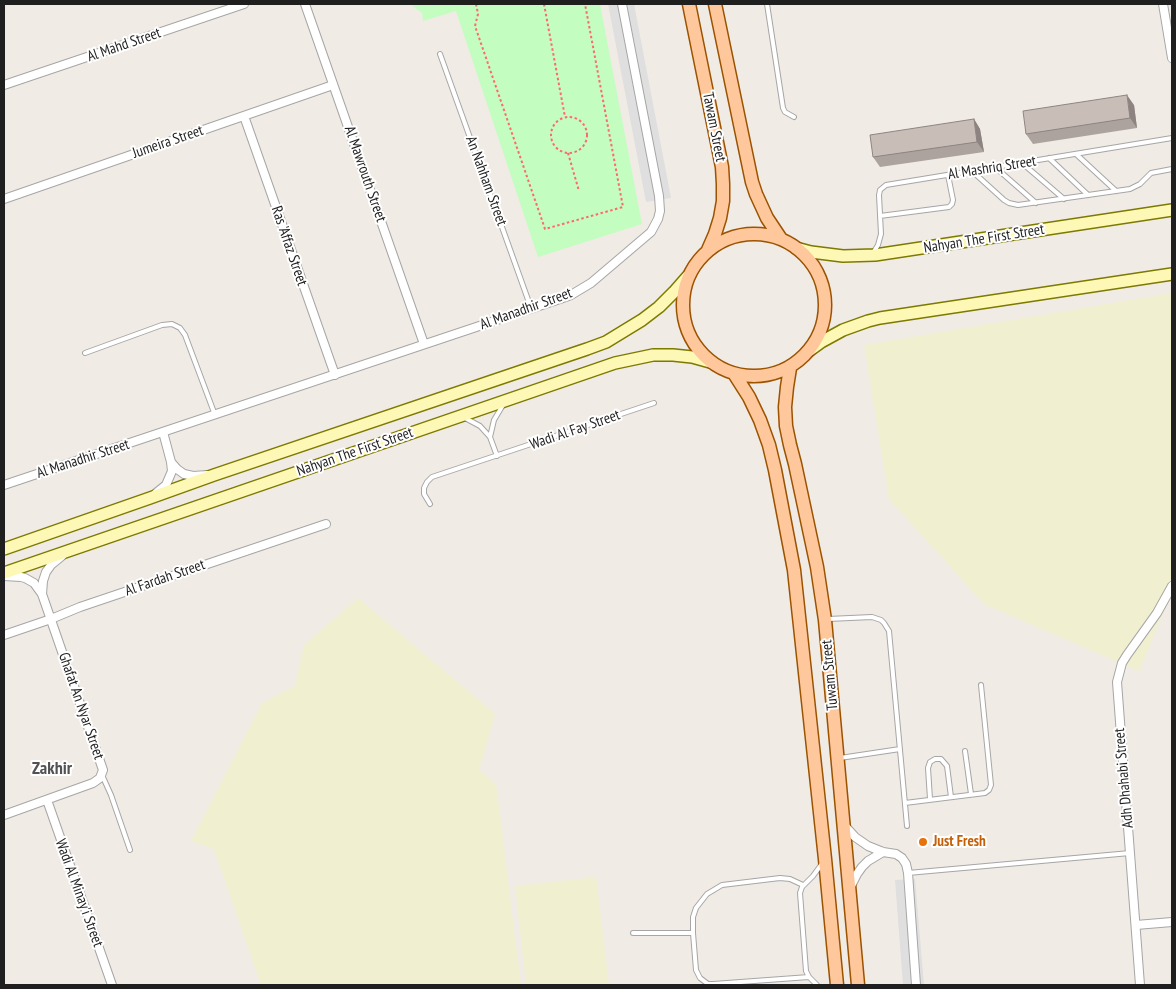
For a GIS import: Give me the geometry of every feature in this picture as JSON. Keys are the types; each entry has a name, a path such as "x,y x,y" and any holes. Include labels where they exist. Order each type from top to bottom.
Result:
{"main road":[{"name":"Tawam Street","path":"689,4 722,167 721,209 715,234 708,250"},
{"name":"Tawam Street","path":"715,4 752,182 766,218 780,239"},
{"name":"Nahyan The First Street","path":"796,248 835,255 871,255 1172,210"},
{"path":"810,350 820,333 824,320 824,293 814,268 796,248 780,239 759,234 738,236 727,239 708,250 694,266 688,276 682,299 684,323 688,334 694,345 710,362 735,375 749,377 777,373 790,368 820,342 855,325 880,318 1172,274"},
{"name":"Nahyan The First Street","path":"4,549 214,475 587,350 606,342 642,320 664,302 688,276"},
{"name":"Nahyan The First Street","path":"4,575 69,550 597,369 634,358 653,355 673,354 710,362"},
{"name":"Tuwam Street","path":"790,368 786,397 786,426 817,567 825,620 858,985"},
{"name":"Tuwam Street","path":"735,375 749,397 769,445 793,561 837,985"}],"street":[{"name":"Al Mahd Street","path":"4,85 244,4"},
{"name":"Al Mawrouth Street","path":"305,4 424,344"},
{"name":"Al Manadhir Street","path":"4,485 560,299 571,295 590,283 651,232 660,211 659,196 622,4"},
{"path":"1163,4 1172,58"},
{"name":"Jumeira Street","path":"4,199 333,85"},
{"name":"Ras 'Affaz Street","path":"244,116 335,375"},
{"path":"150,498 169,481 172,472 163,432"},
{"path":"171,462 180,472 188,475 214,475"},
{"name":"Al Fardah Street","path":"4,635 80,607 326,524"},
{"path":"42,594 43,581 48,568 69,550"},
{"name":"Ghafat An Nyar Street","path":"4,575 25,578 34,583 42,594 102,765 102,774 93,783 4,815"},
{"name":"Adh Dhahabi Street","path":"1140,985 1117,682 1122,663 1157,613 1172,586"},
{"name":"Wadi Al Minay'i Street","path":"47,800 112,985"},
{"path":"844,825 862,842 883,852 896,854 906,864 916,985"},
{"path":"850,889 862,867 883,852"},
{"path":"1136,926 1172,922"}],"lane":[{"path":"767,4 783,108 785,112 794,116"},
{"name":"An Nahham Street","path":"440,54 531,308"},
{"name":"Al Mashriq Street","path":"871,255 878,245 881,234 878,195 880,190 886,185 1172,138"},
{"path":"1076,154 1116,191"},
{"path":"1049,158 1088,195"},
{"path":"1022,163 1064,199"},
{"path":"995,167 1036,203"},
{"path":"972,171 1004,200 1018,205 1130,189 1140,184 1151,173 1172,169"},
{"path":"880,216 949,208 953,200 948,175"},
{"path":"84,353 162,325 172,324 180,328 185,335 215,415"},
{"path":"490,437 494,420 508,399"},
{"name":"Wadi Al Fay Street","path":"430,504 424,494 425,485 429,479 654,403"},
{"path":"460,416 480,426 490,437 496,456"},
{"path":"825,620 872,616 881,620 887,627 890,636 907,826"},
{"path":"905,803 985,793 989,790 981,685"},
{"path":"838,758 900,749"},
{"path":"965,751 971,794"},
{"path":"930,799 929,765 932,760 938,759 944,761 947,766 951,797"},
{"path":"102,774 130,850"},
{"path":"908,873 1130,853"},
{"path":"814,984 806,971 800,893 803,885 813,876 825,859"},
{"path":"803,885 785,878 722,885 707,894 696,908 693,917 693,933 696,970 700,978 708,984 809,977"},
{"path":"633,933 693,933"}],"path":[{"path":"476,4 478,14 475,26 545,229 623,207 585,4"},
{"path":"544,4 565,117"},
{"path":"565,117 579,120 587,134 585,144 578,151 568,153 558,150 552,142 553,127 560,119 565,117"},
{"path":"568,153 579,192"}],"green space":[{"path":"410,4 600,4 642,224 538,257 456,11 423,21 422,13"},
{"path":"1172,293 1172,593 1139,671 984,604 889,499 864,345"},
{"path":"358,598 495,714 479,770 496,784 521,985 261,985 214,849 191,841 262,703 295,686 304,645"},
{"path":"596,877 609,985 526,985 515,886"}],"shaded area":[{"path":"608,4 634,4 671,198 646,202"},
{"path":"915,879 924,985 903,985 895,880"}],"building":[{"path":"1127,95 1130,118 1026,134 1023,111"},
{"path":"974,119 977,142 873,157 870,135"}],"place":[{"name":"Just Fresh","path":"923,842"}],"district":[{"name":"Zakhir","path":"52,769"}]}
